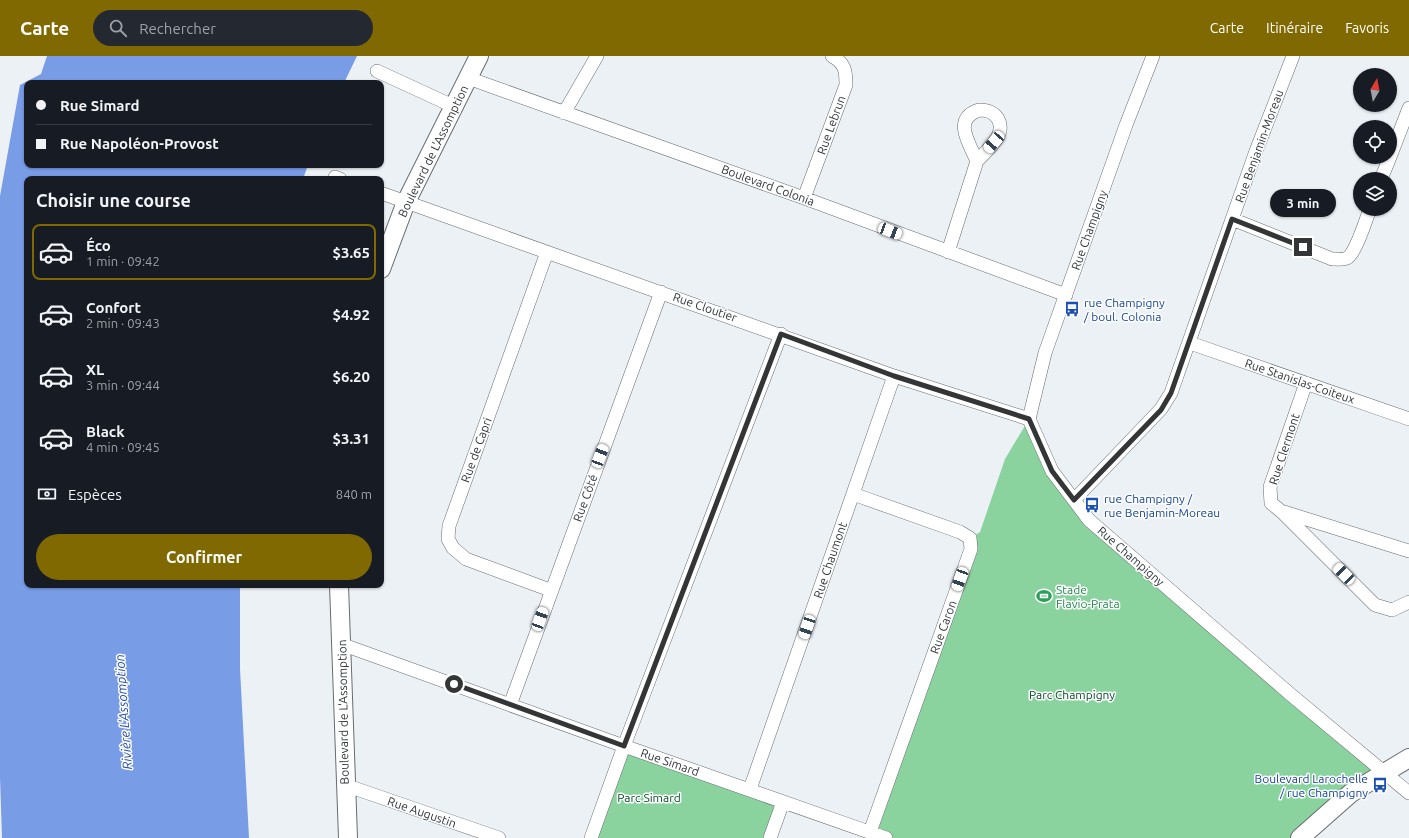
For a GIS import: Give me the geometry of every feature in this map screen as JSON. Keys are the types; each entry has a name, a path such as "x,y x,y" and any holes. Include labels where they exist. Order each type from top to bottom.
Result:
{"street":[{"name":"Boulevard de L'Assomption","path":"384,261 406,202 479,56"},
{"path":"564,113 597,56"},
{"name":"Rue Lebrun","path":"804,198 846,85 846,71 841,61 832,56"},
{"name":"Rue Champigny","path":"1153,56 1126,125 1045,353 1029,419 1052,471 1089,520 1290,694 1409,793"},
{"name":"Rue Benjamin-Moreau","path":"1074,500 1161,410 1171,393 1190,343 1256,151 1293,56"},
{"path":"377,71 453,106"},
{"name":"Boulevard Colonia","path":"468,78 804,198 1066,295"},
{"path":"1397,139 1409,108"},
{"path":"948,252 977,161"},
{"name":"Rue Cloutier","path":"384,194 781,334 894,376 1029,419"},
{"path":"1232,219 1332,259 1340,259 1348,258 1353,251 1367,216"},
{"name":"Rue de Capri","path":"547,252 449,526 448,539 453,548 466,559 550,590"},
{"name":"Rue Côté","path":"510,705 550,590 661,292"},
{"path":"591,838 624,746 781,334"},
{"name":"Rue Stanislas-Coiteux","path":"1190,343 1409,419"},
{"name":"Rue Chaumont","path":"750,790 894,376"},
{"name":"Rue Clermont","path":"1306,383 1270,487 1271,503 1282,512 1374,605 1392,610 1409,602"},
{"name":"Rue Caron","path":"853,494 960,532 970,538 971,549 870,832"},
{"path":"1282,512 1409,550"},
{"name":"Boulevard de L'Assomption","path":"339,588 348,838"},
{"name":"Rue Simard","path":"342,644 624,746 886,838"},
{"path":"1300,838 1351,793 1409,758"},
{"name":"Rue Augustin","path":"345,785 499,838"},
{"path":"770,838 783,802"}],"green space":[{"name":"Parc Champigny","path":"1029,419 1074,500 1385,772 1300,838 886,838 870,832 970,538 980,532 1005,459"},
{"name":"Parc Simard","path":"624,746 783,802 770,838 591,838"}],"water":[{"path":"47,56 357,56 345,80 30,80 41,74"},
{"name":"Rivière L'Assomption","path":"24,83 24,168 307,168 304,176 24,176 24,588 240,588 240,669 249,838 2,838 0,777 0,196 20,85"}],"place":[{"name":"rue Champigny / boul. Colonia","path":"1072,309"},
{"name":"rue Champigny / rue Benjamin-Moreau","path":"1092,505"},
{"name":"Stade Flavio-Prata","path":"1044,596"},
{"name":"Boulevard Larochelle / rue Champigny","path":"1380,785"}],"route":[{"path":"454,684 624,746 781,334 894,376 1029,419 1052,471 1074,500 1161,410 1171,393 1190,343 1232,219 1303,247"}]}
